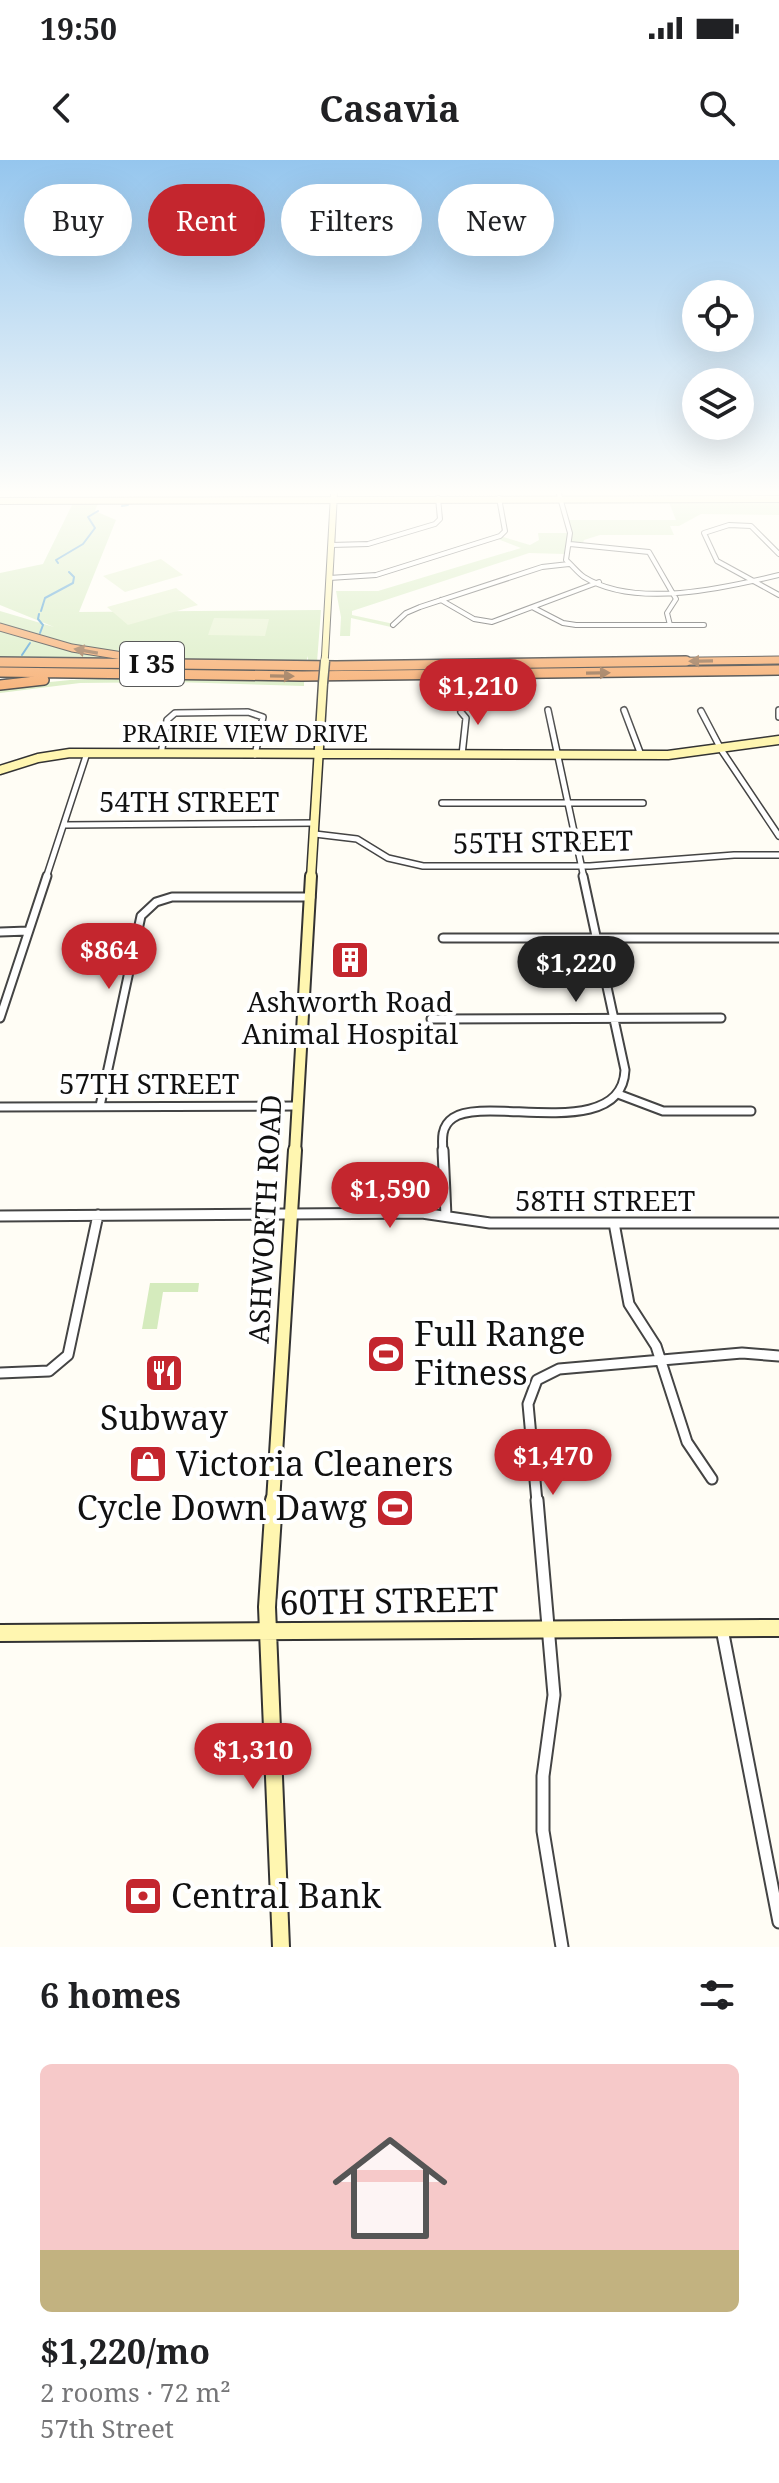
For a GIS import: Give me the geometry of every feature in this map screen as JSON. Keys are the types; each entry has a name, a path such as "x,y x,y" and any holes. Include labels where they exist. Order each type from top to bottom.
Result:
{"highway":[{"path":"0,627 29,638 109,654 304,666"},
{"name":"I 35","path":"0,662 304,666 779,660"},
{"name":"I 35","path":"0,672 373,676 779,670"},
{"path":"0,685 72,678 176,675"}],"main road":[{"name":"ASHWORTH ROAD","path":"281,1947 266,1633 329,578"},
{"name":"PRAIRIE VIEW DRIVE","path":"0,770 43,757 87,753 641,755 779,740"},
{"name":"60TH STREET","path":"0,1633 779,1628"}],"street":[{"path":"329,578 339,577"},
{"path":"393,625 412,610 510,577"},
{"path":"591,577 635,591 672,592 721,589 771,577"},
{"path":"664,577 676,599 667,613 670,625"},
{"path":"752,577 779,595"},
{"path":"441,600 485,622 534,608 599,582"},
{"path":"534,608 567,624 704,625"},
{"path":"446,1216 442,1134 446,1123 459,1114 594,1108 618,1094 625,1070 548,710"},
{"path":"624,710 641,755"},
{"path":"779,710 779,717"},
{"path":"701,711 710,734 772,821 779,836"},
{"path":"161,754 167,720 173,714 235,712 257,713 263,717 255,755"},
{"path":"461,712 466,718 462,755"},
{"path":"0,1018 87,753"},
{"path":"442,803 643,803"},
{"name":"54TH STREET","path":"64,825 315,829"},
{"name":"55TH STREET","path":"315,829 357,839 388,858 410,865 582,866 734,855 779,855"},
{"path":"100,1106 141,916 156,902 172,897 311,897"},
{"path":"0,932 28,931"},
{"path":"443,938 779,938"},
{"path":"431,1019 721,1018"},
{"path":"618,1094 663,1111 751,1111"},
{"name":"57TH STREET","path":"0,1107 297,1106"},
{"name":"58TH STREET","path":"0,1216 422,1213 490,1223 779,1223"},
{"path":"0,1373 49,1371 63,1362 71,1348 98,1215"},
{"path":"614,1223 629,1304 662,1360 687,1442 712,1479"},
{"path":"562,1947 543,1831 543,1776 554,1695 528,1404 537,1380 559,1369 742,1353 779,1356"},
{"path":"722,1628 779,1922"}],"green space":[{"path":"0,577 93,577 79,612 321,610 317,662 308,662 308,656 306,662 171,659 79,648 0,626 0,611 54,627 0,605"},
{"path":"105,577 175,577 125,592"},
{"path":"423,577 455,577 352,611 352,615 394,624 391,627 351,618 350,636 340,636 341,617 336,591 378,591"},
{"path":"176,588 198,605 128,625 107,607"},
{"path":"214,618 269,619 265,636 208,635"},
{"path":"0,630 65,649 144,660 0,659"},
{"path":"70,680 304,681 304,686 80,683 0,693 0,687"},
{"path":"150,1283 199,1283 198,1292 163,1292 157,1329 142,1329"}],"waterway":[{"path":"41,611 45,598 73,583 74,577"},
{"path":"39,614 38,619 43,625 40,633"},
{"path":"22,655 30,643"}],"place":[{"name":"Ashworth Road Animal Hospital","path":"350,960"},
{"name":"Full Range Fitness","path":"386,1354"},
{"name":"Subway","path":"164,1373"},
{"name":"Victoria Cleaners","path":"148,1464"},
{"name":"Cycle Down Dawg","path":"395,1508"},
{"name":"Central Bank","path":"143,1896"}]}
